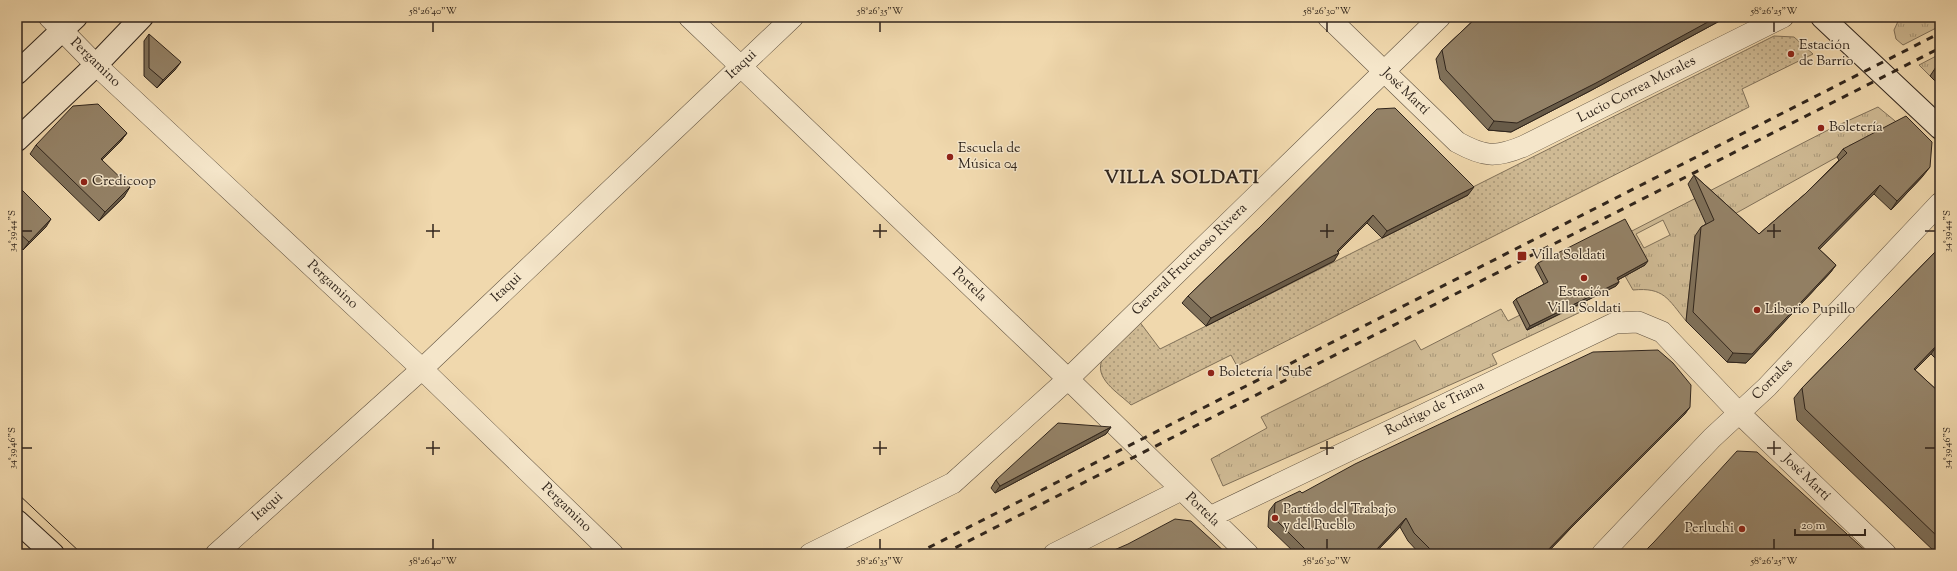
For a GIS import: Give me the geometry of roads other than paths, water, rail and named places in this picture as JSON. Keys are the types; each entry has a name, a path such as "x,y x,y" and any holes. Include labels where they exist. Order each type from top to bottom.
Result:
{"main road":[{"path":"17,140 96,65 142,17"},
{"path":"1823,17 1940,128"},
{"path":"17,73 62,21"},
{"path":"17,521 53,554"}],"street":[{"name":"Portela","path":"689,17 1068,379 1248,554"},
{"name":"Itaqui","path":"216,554 422,368 793,17"},
{"name":"José Martí","path":"1328,17 1457,142 1474,152 1489,156"},
{"name":"General Fructuoso Rivera","path":"810,554 953,483 1068,379 1440,17"},
{"name":"Lucio Correa Morales","path":"1489,156 1507,154 1524,146 1783,17"},
{"name":"Pergamino","path":"62,21 96,65 422,368 613,554"},
{"name":"Corrales","path":"1602,554 1712,438 1767,387 1940,203"},
{"name":"Rodrigo de Triana","path":"1210,517 1614,323 1638,322 1662,332"},
{"name":"José Martí","path":"1662,332 1739,413 1886,554"},
{"path":"1054,554 1181,490"}],"tram line":[{"path":"17,493 82,554"}],"railway":[{"path":"916,554 1940,33"},
{"path":"943,554 1940,48"}],"place":[{"name":"Estación de Barrio","path":"1791,54"},
{"name":"Boletería","path":"1821,128"},
{"name":"Escuela de Música 04","path":"950,157"},
{"name":"Credicoop","path":"84,182"},
{"name":"Villa Soldati","path":"1522,256"},
{"name":"Estación Villa Soldati","path":"1584,278"},
{"name":"Liborio Pupillo","path":"1757,310"},
{"name":"Boletería | Sube","path":"1211,373"},
{"name":"Partido del Trabajo y del Pueblo","path":"1275,518"},
{"name":"Perluchi","path":"1742,529"}],"district":[{"name":"VILLA SOLDATI","path":"1182,179"}]}
